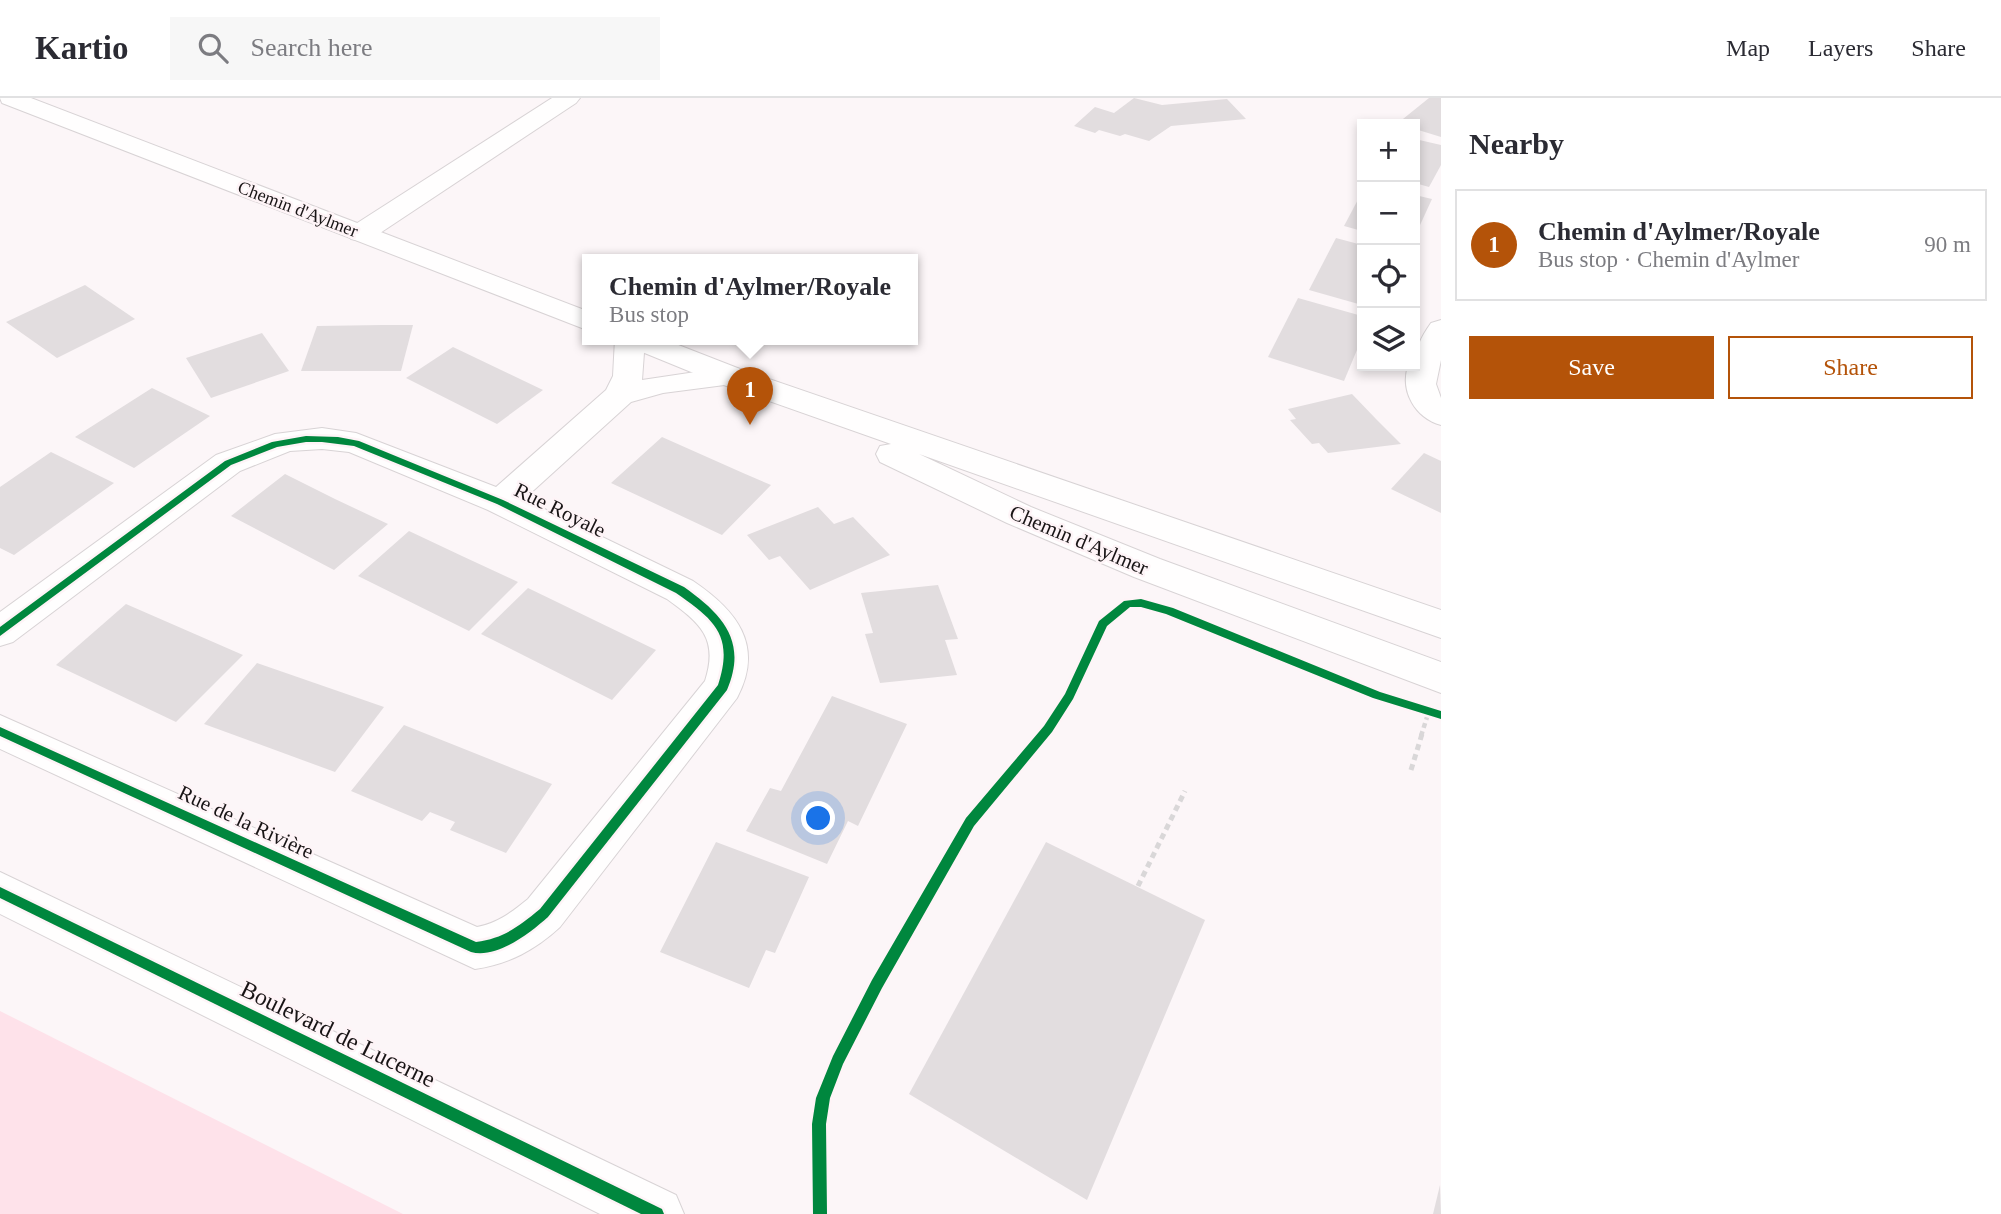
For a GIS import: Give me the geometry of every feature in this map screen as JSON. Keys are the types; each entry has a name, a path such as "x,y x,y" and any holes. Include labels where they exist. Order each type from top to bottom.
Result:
{"street":[{"name":"Chemin d'Aylmer","path":"10,98 582,319"},
{"path":"361,233 568,98"},
{"path":"1438,343 1419,373 1420,391 1430,406 1441,415"},
{"path":"620,395 628,376 630,345"},
{"name":"Chemin d'Aylmer","path":"651,345 729,376 1441,622"},
{"name":"Chemin d'Aylmer","path":"729,376 1018,516 1147,568 1441,678"},
{"name":"Rue Royale","path":"499,502 620,395 662,384 729,376"},
{"name":"Rue Royale","path":"0,632 228,463 277,443 305,437 356,443 499,502 680,590 703,605 720,623 730,646 731,667 723,687 544,913 522,933 501,944 475,948"},
{"name":"Rue de la Rivière","path":"0,731 475,948"},
{"name":"Boulevard de Lucerne","path":"0,892 657,1214"}],"path":[{"path":"1416,706 1441,715"},
{"path":"1411,770 1429,710"},
{"path":"1138,886 1185,791"}],"shaded area":[{"path":"0,1011 403,1214 0,1214"}],"building":[{"path":"1134,98 1162,105 1227,99 1246,119 1171,126 1149,141 1099,130 1095,133 1074,126 1095,107 1114,113"},
{"path":"1429,98 1441,98 1441,137 1420,131 1420,119 1403,119"},
{"path":"1420,140 1441,145 1441,165 1429,187 1420,184"},
{"path":"1420,196 1432,199 1420,225"},
{"path":"1357,201 1357,230 1344,226"},
{"path":"1336,238 1357,244 1357,304 1309,290"},
{"path":"85,285 135,319 57,358 6,322"},
{"path":"1298,298 1357,315 1357,350 1344,381 1268,357"},
{"path":"413,325 401,371 301,371 317,326"},
{"path":"262,333 289,371 211,398 186,358"},
{"path":"453,347 543,390 497,424 406,378"},
{"path":"152,388 210,416 134,468 75,437"},
{"path":"1352,394 1401,444 1328,453 1319,443 1312,444 1290,420 1296,419 1288,409"},
{"path":"662,437 771,485 722,535 611,483"},
{"path":"51,452 114,483 14,555 0,548 0,487"},
{"path":"1424,453 1441,461 1441,513 1391,489"},
{"path":"285,474 388,524 334,570 231,516"},
{"path":"818,507 834,524 853,517 890,555 810,590 780,556 769,560 747,535"},
{"path":"409,531 518,582 469,631 358,576"},
{"path":"938,585 958,639 945,640 957,675 880,683 865,634 873,633 861,593"},
{"path":"528,588 656,650 612,700 481,634"},
{"path":"126,604 243,655 176,722 56,665"},
{"path":"257,663 384,707 335,772 204,724"},
{"path":"832,696 907,724 858,826 848,821 827,864 746,831 770,788 781,791"},
{"path":"404,725 552,784 506,853 450,830 455,822 430,812 422,821 351,791"},
{"path":"716,842 809,877 775,953 766,950 749,988 660,952"},
{"path":"1046,842 1205,920 1087,1200 909,1094"},
{"path":"1440,1185 1441,1214 1433,1214"}],"cycle path":[{"path":"0,632 228,463 275,444 322,439 356,443 500,502 680,590 716,619 728,642 730,655 723,687 544,913 513,937 475,948 0,731"},
{"path":"820,1214 819,1124 823,1098 838,1061 877,984 970,822 1048,729 1069,696 1103,624 1128,604 1141,603 1169,611 1377,695 1441,715"},
{"path":"0,892 657,1214"}],"place":[{"name":"Chemin d'Aylmer/Royale","path":"750,425"}]}
